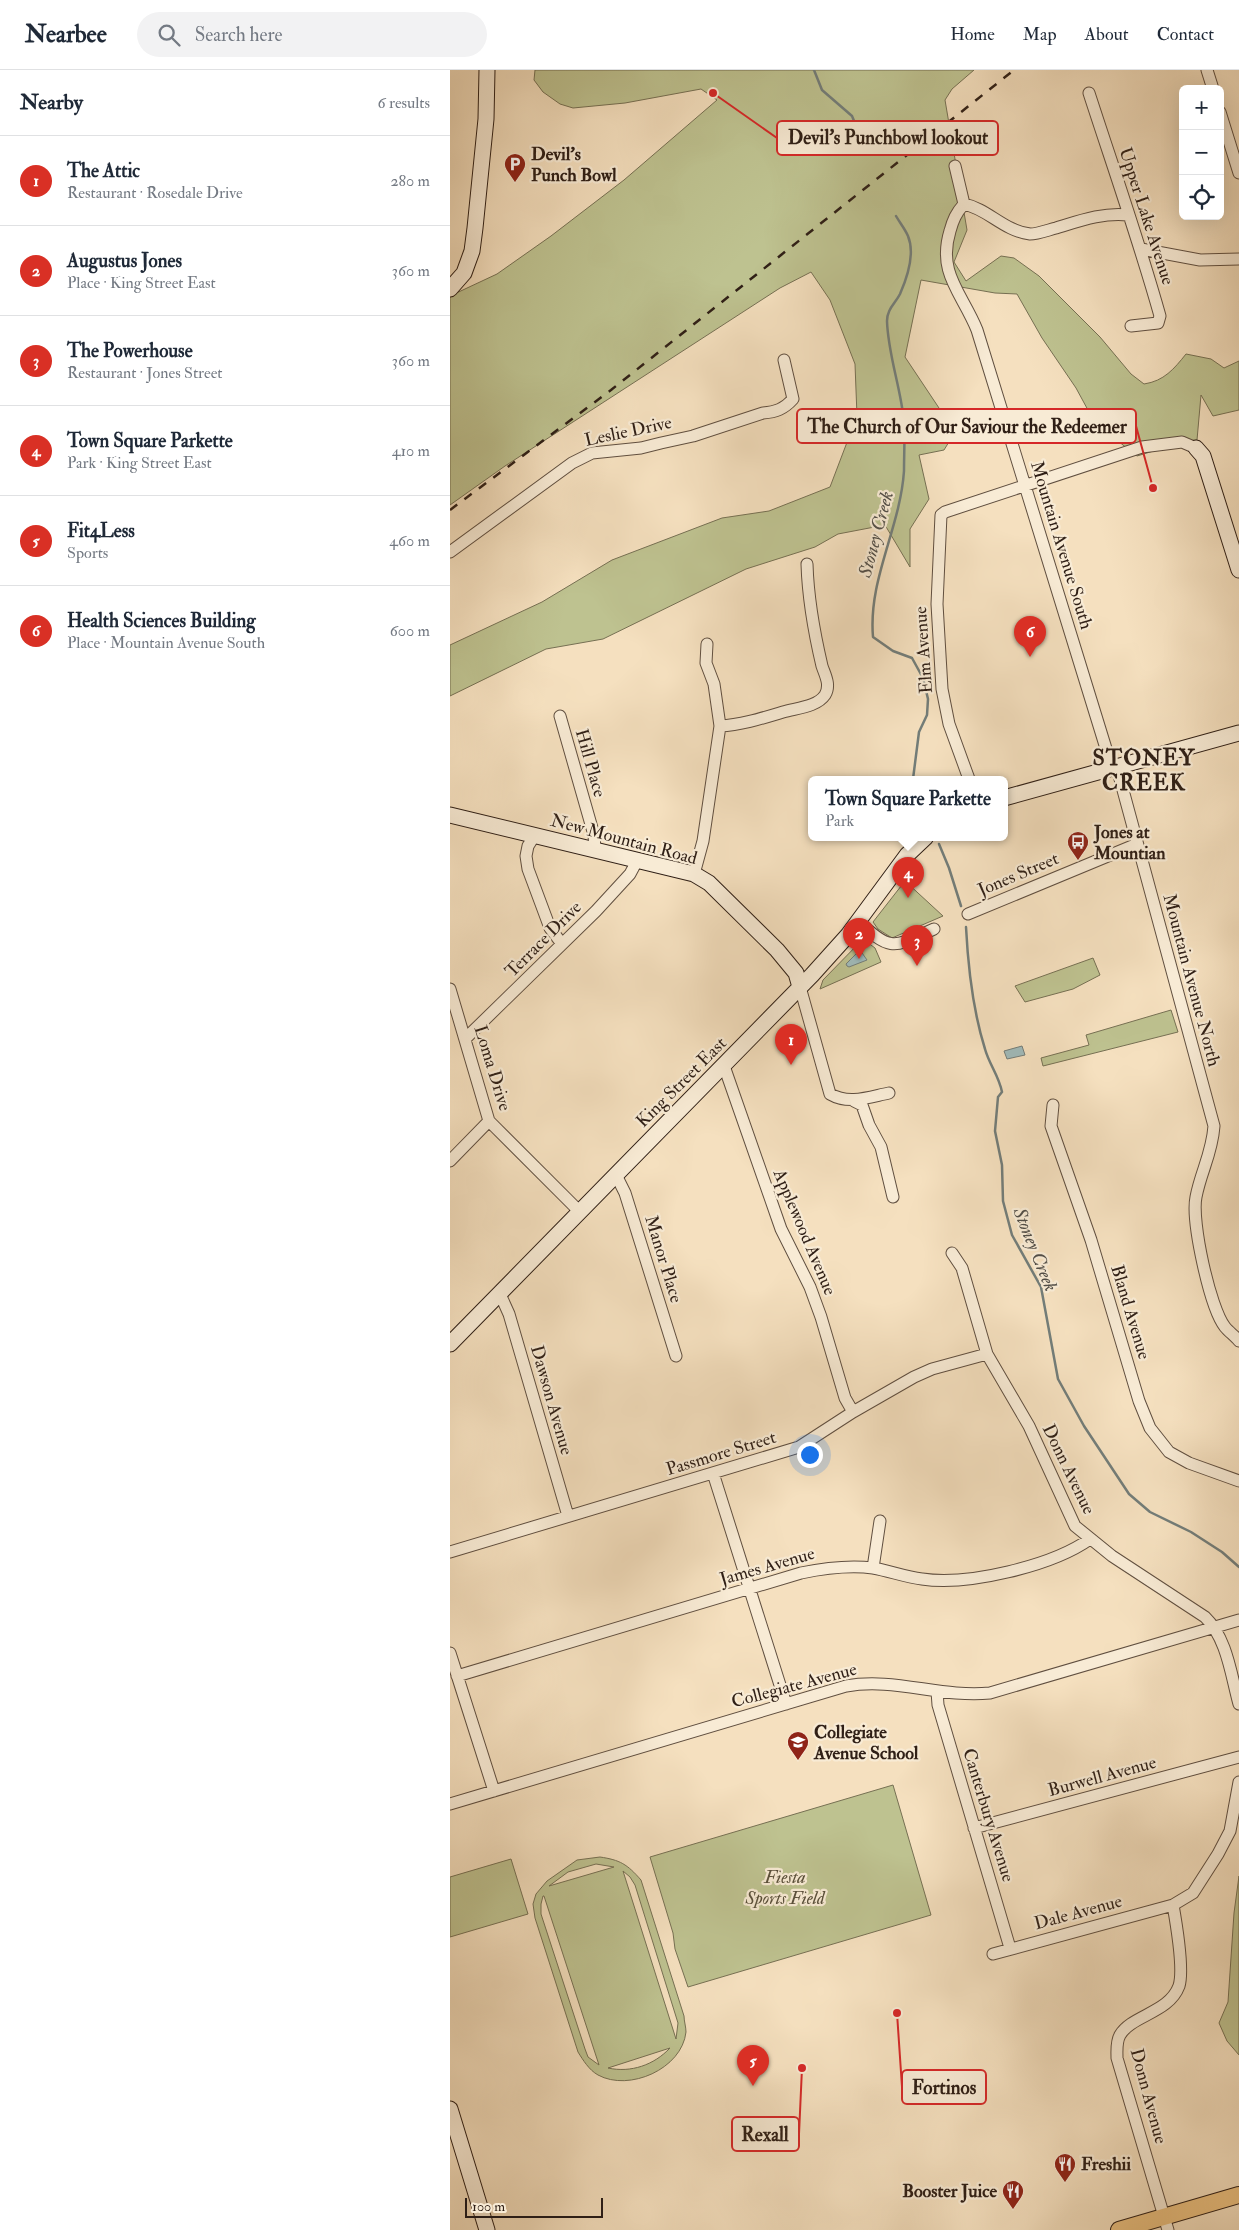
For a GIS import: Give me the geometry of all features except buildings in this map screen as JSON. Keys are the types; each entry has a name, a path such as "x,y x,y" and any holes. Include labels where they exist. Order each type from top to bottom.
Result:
{"main road":[{"path":"450,289 464,273 472,251 476,228 486,119 487,70"},
{"path":"1196,448 1203,456 1239,570"},
{"path":"1008,797 1239,733"},
{"name":"New Mountain Road","path":"450,815 694,874 709,883 777,950 796,973 800,987"},
{"name":"King Street East","path":"450,1344 800,987 848,935 906,855 922,841"},
{"path":"450,2109 487,2230"},
{"path":"1119,2230 1166,2223 1239,2195"}],"street":[{"path":"1207,70 1212,85"},
{"name":"Upper Lake Avenue","path":"1089,93 1128,215 1141,249 1160,322 1131,326"},
{"path":"1224,125 1239,173"},
{"path":"955,166 964,204 974,206 1012,230 1031,234 1099,216 1128,215"},
{"name":"Mountain Avenue South","path":"964,204 955,215 946,246 945,259 955,288 977,330 1108,755 1116,767"},
{"path":"1141,249 1200,260 1239,259"},
{"name":"Leslie Drive","path":"450,552 572,463 592,453 641,448 693,436 786,407 793,399 784,360"},
{"path":"1025,486 1142,447 1182,442 1196,448"},
{"name":"Elm Avenue","path":"968,776 949,724 942,689 937,604 941,515 1025,486"},
{"path":"720,726 732,726 817,702 825,695 828,684 808,593 807,564"},
{"path":"694,874 703,841 720,726 714,684 706,663 707,644"},
{"name":"Hill Place","path":"560,716 594,835 595,849"},
{"name":"Mountain Avenue North","path":"1116,767 1214,1126 1214,1141 1196,1197 1194,1216 1198,1245 1217,1311 1224,1327 1239,1341"},
{"path":"535,835 528,846 526,856 528,869 550,928 562,944"},
{"name":"Jones Street","path":"968,914 1137,844"},
{"name":"Terrace Drive","path":"466,1038 630,874 638,859"},
{"path":"858,920 880,941 890,945 898,945 934,929"},
{"path":"800,987 830,1094 837,1098 854,1101 862,1105 869,1125 881,1147 893,1197"},
{"name":"Loma Drive","path":"450,989 489,1121 580,1212"},
{"name":"Applewood Avenue","path":"724,1066 781,1230 810,1287 845,1398 853,1412"},
{"path":"854,1101 889,1093"},
{"name":"Bland Avenue","path":"1053,1105 1051,1126 1091,1240 1139,1402 1150,1428 1169,1452 1189,1463 1239,1481"},
{"path":"450,1161 489,1121"},
{"name":"Manor Place","path":"616,1175 625,1193 676,1356"},
{"name":"Donn Avenue","path":"952,1253 962,1268 987,1354 1029,1426 1075,1526 1090,1539 1205,1617 1215,1627 1221,1640 1239,1704"},
{"name":"Dawson Avenue","path":"500,1294 509,1314 568,1516"},
{"name":"Passmore Street","path":"450,1552 799,1447 896,1386 932,1369 987,1354"},
{"path":"713,1473 786,1704"},
{"path":"872,1568 880,1522"},
{"name":"James Avenue","path":"457,1676 801,1573 828,1568 872,1568 922,1580 957,1581 996,1574 1038,1562 1072,1551 1090,1539"},
{"name":"Collegiate Avenue","path":"450,1804 861,1683 875,1682 962,1694 990,1693 1239,1620"},
{"path":"450,1654 494,1791"},
{"name":"Canterbury Avenue","path":"937,1691 938,1705 1010,1948"},
{"name":"Burwell Avenue","path":"974,1828 1239,1757"},
{"path":"1173,1905 1192,1893 1218,1854 1230,1831 1239,1782"},
{"name":"Donn Avenue","path":"1166,2223 1117,2058 1117,2045 1120,2035 1126,2028 1161,2008 1175,1994 1179,1985 1179,1956 1173,1905"},
{"name":"Dale Avenue","path":"994,1954 1010,1948 1173,1905"}],"green space":[{"path":"535,70 974,70 952,89 945,100 967,230 954,262 966,281 1001,256 1014,258 1039,276 1100,337 1131,374 1144,384 1163,377 1186,354 1211,359 1224,368 1239,361 1239,410 1213,416 1201,395 1197,440 1186,441 1137,456 1095,423 1076,388 1042,338 1017,294 995,293 921,280 905,357 955,432 944,450 919,455 929,499 910,529 910,567 885,525 838,534 815,547 746,569 603,639 546,649 450,696 450,645 542,602 612,560 722,518 769,511 830,487 857,416 855,364 830,300 811,272 780,288 505,466 450,505 450,296 497,274 551,236 624,180 717,100 701,89 625,103 573,108 560,104 543,92 534,80"},
{"path":"905,881 943,916 892,938 878,929 873,922"},
{"path":"863,939 875,948 881,962 820,989 823,980"},
{"path":"1093,958 1100,975 1073,989 1025,1002 1015,986"},
{"path":"1171,1010 1178,1032 1043,1066 1041,1058 1089,1045 1086,1035"},
{"name":"Fiesta Sports Field","path":"893,1785 931,1915 688,1987 675,1949 673,1933 650,1857"},
{"path":"600,1857 613,1860 627,1866 641,1880 684,2016 686,2032 682,2045 675,2057 652,2074 638,2079 611,2080 598,2075 589,2068 578,2052 535,1918 533,1904 536,1894 547,1881 577,1860","holes":["596,1864 614,1867 549,1886 568,1872","623,1871 635,1885 678,2023 676,2039","544,1896 599,2065 588,2057 585,2049 541,1914 541,1904","670,2048 657,2059 642,2066 625,2069 608,2068"]},
{"path":"511,1859 528,1914 450,1937 450,1877"},
{"path":"1239,1876 1239,2055 1227,2041 1219,2023 1228,2002 1234,1913"}],"water":[{"path":"860,950 867,960 849,967 847,966 846,964"},
{"path":"1022,1046 1025,1055 1007,1059 1004,1051"}],"waterway":[{"name":"Stoney Creek","path":"814,70 822,90 852,116 866,150"},
{"name":"Stoney Creek","path":"896,216 908,236 911,250 905,281 887,317 888,334 904,422 904,471 897,513 875,595 873,637 893,651 912,658 923,678 928,699 927,715 919,732 913,776"},
{"name":"Stoney Creek","path":"939,844 961,906"},
{"name":"Stoney Creek","path":"966,927 977,1019 987,1054 1002,1092 998,1097 995,1131 1002,1165 1003,1201 1012,1235 1041,1287 1058,1379 1084,1426 1129,1494 1150,1512 1191,1532 1222,1552 1239,1567"}],"railway":[{"path":"450,510 611,390 1014,70"}],"place":[{"name":"Devil's Punchbowl lookout","path":"713,93"},
{"name":"Devil's Punch Bowl","path":"515,183"},
{"name":"The Church of Our Saviour the Redeemer","path":"1153,488"},
{"name":"Health Sciences Building","path":"1030,657"},
{"name":"Jones at Mountian","path":"1078,861"},
{"name":"Town Square Parkette","path":"908,898"},
{"name":"Augustus Jones","path":"859,959"},
{"name":"The Powerhouse","path":"917,966"},
{"name":"The Attic","path":"791,1065"},
{"name":"Collegiate Avenue School","path":"798,1761"},
{"name":"Fortinos","path":"897,2013"},
{"name":"Rexall","path":"802,2068"},
{"name":"Fit4Less","path":"753,2086"},
{"name":"Freshii","path":"1065,2183"},
{"name":"Booster Juice","path":"1013,2210"}],"district":[{"name":"STONEY CREEK","path":"1144,770"}]}
